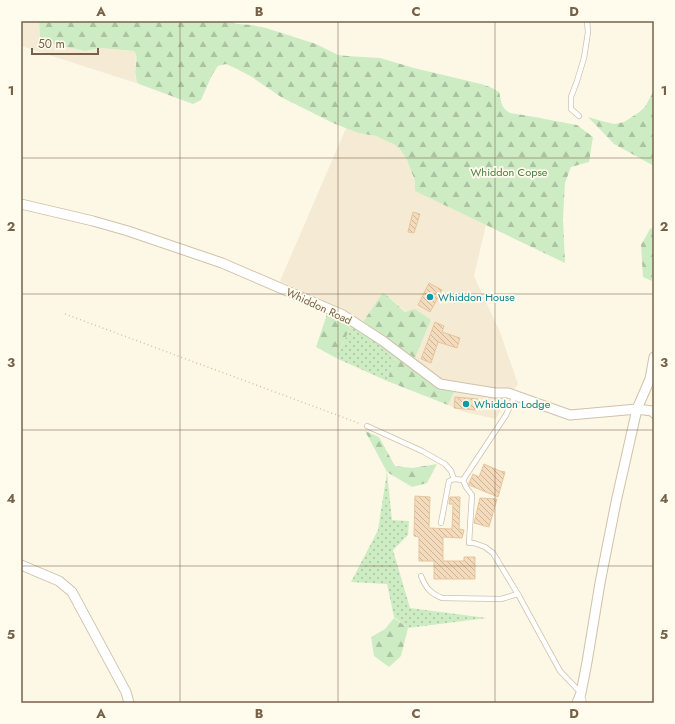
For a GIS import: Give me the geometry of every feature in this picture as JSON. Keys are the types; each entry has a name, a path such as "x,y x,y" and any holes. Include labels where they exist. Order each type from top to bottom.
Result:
{"street":[{"name":"Whiddon Road","path":"21,204 128,231 222,263 343,314 383,341 440,384 495,393 508,393 570,415 636,409 652,411 654,413"},
{"path":"577,703 581,693 601,575 636,409 650,379 654,356"},
{"path":"21,565 59,581 72,592 126,692 129,703"}],"lane":[{"path":"579,116 571,109 571,97 584,58 588,32 587,21"},
{"path":"462,480 506,415 515,396"},
{"path":"367,426 422,451 445,464 451,470 454,479"},
{"path":"441,523 449,481 454,479 462,480"},
{"path":"462,480 472,495 469,543 486,547 493,553 518,594 560,672 581,693 584,703"},
{"path":"421,576 425,586 434,595 442,598 501,598 518,594"}],"path":[{"path":"65,314 367,426"}],"shaded area":[{"path":"21,21 39,21 40,36 43,41 47,43 85,51 100,48 134,51 136,54 135,77 139,84 21,46"},
{"path":"346,128 358,133 376,136 400,148 412,171 416,191 486,225 474,276 500,332 518,384 505,402 496,419 464,412 448,405 454,392 439,385 411,365 431,320 406,312 383,292 363,322 349,313 280,281"}],"green space":[{"name":"Whiddon Copse","path":"39,21 228,21 237,24 252,25 316,44 338,55 380,58 414,68 481,84 499,92 503,106 510,113 577,125 593,137 589,162 571,167 565,183 563,218 565,263 415,191 414,178 407,160 400,149 395,145 376,136 358,133 333,123 281,97 252,77 235,68 226,64 218,66 212,75 201,100 193,104 139,84 135,75 136,54 134,51 100,48 85,51 47,43 41,37"},
{"path":"654,90 654,166 614,144 588,117 614,124 624,122 645,107"},
{"path":"654,227 652,281 643,277 641,245 650,229"},
{"path":"383,292 405,312 415,309 431,320 415,358 363,322"},
{"path":"327,314 352,324 336,358 316,347"},
{"path":"352,324 396,355 387,381 336,358"},
{"path":"396,355 439,385 454,392 448,405 387,381"},
{"path":"365,431 379,437 395,466 412,468 437,464 427,483 412,487 387,472"},
{"path":"387,472 392,520 409,521 408,535 393,550 410,608 487,618 408,628 394,617 387,584 351,582 378,530"},
{"path":"394,618 408,628 401,656 389,667 374,656 371,637 385,629"}],"building":[{"path":"413,212 420,214 414,233 408,232"},
{"name":"Whiddon House","path":"429,283 442,290 430,312 418,305"},
{"path":"435,322 444,326 442,332 460,338 457,348 438,342 431,363 421,359"},
{"name":"Whiddon Lodge","path":"455,397 478,399 476,410 454,408"},
{"path":"484,464 505,472 498,497 469,485 473,474 479,477"},
{"path":"415,496 430,497 429,528 452,529 453,504 449,504 450,497 460,497 459,529 464,530 462,538 443,537 443,561 464,561 464,557 475,557 475,579 434,579 434,561 419,561 419,537 414,536"},
{"path":"480,498 497,499 489,527 474,523"}],"place":[{"name":"Whiddon House","path":"430,297"},
{"name":"Whiddon Lodge","path":"466,404"}]}
